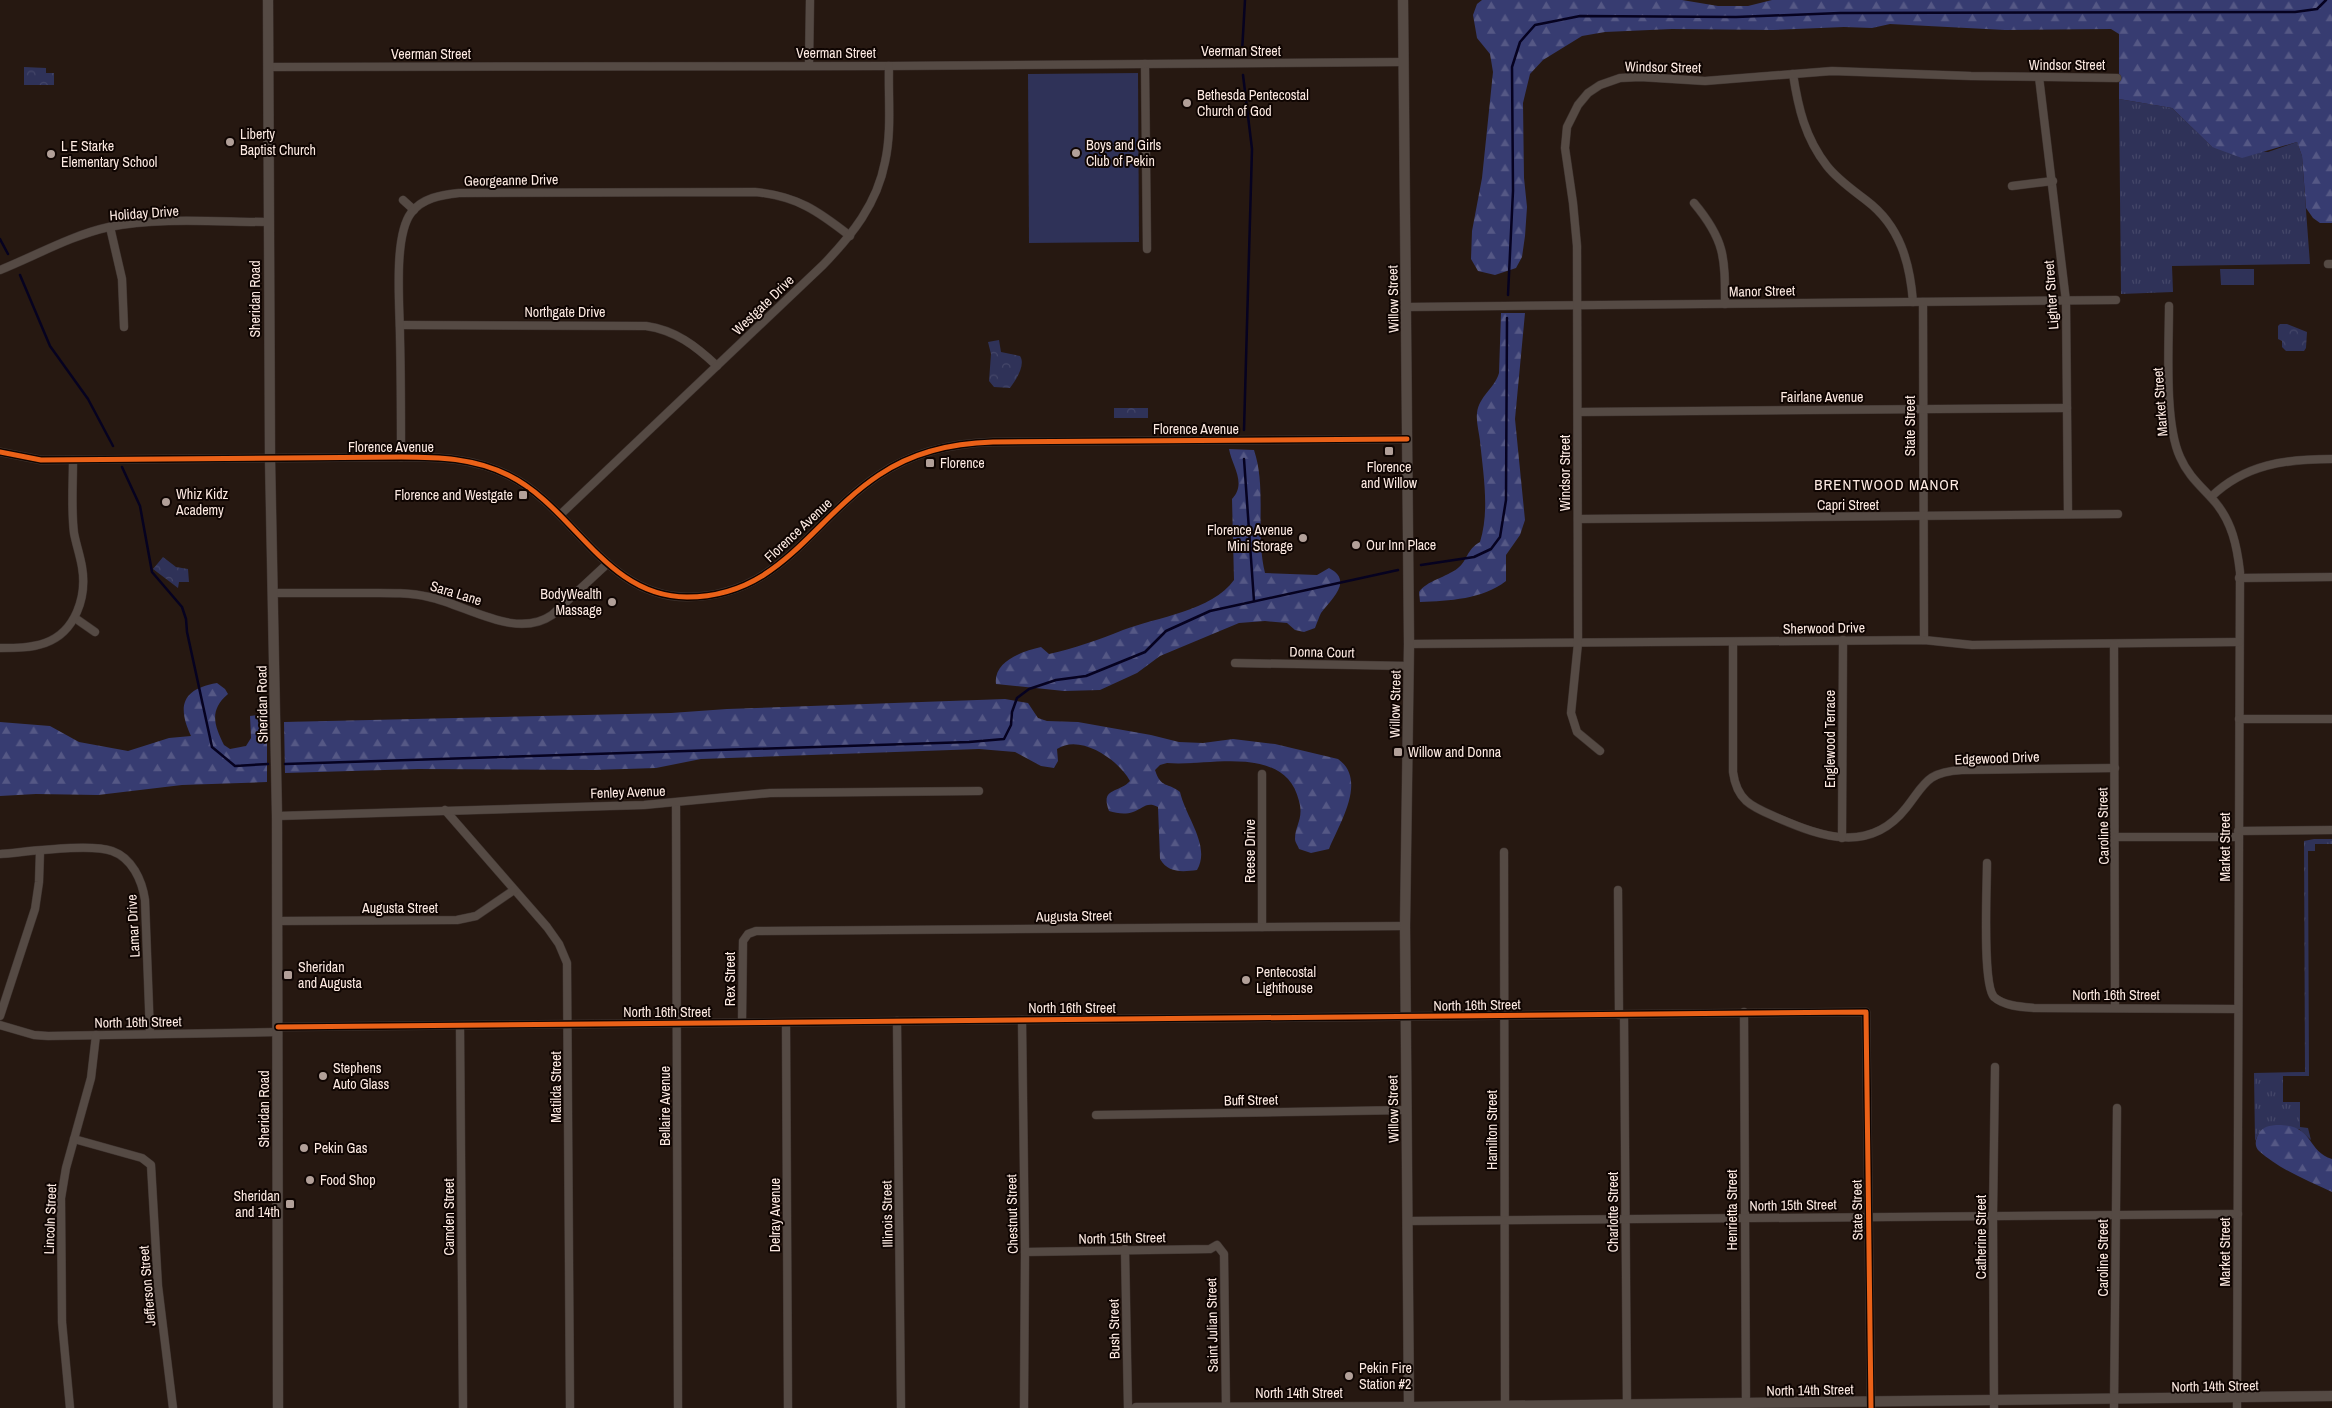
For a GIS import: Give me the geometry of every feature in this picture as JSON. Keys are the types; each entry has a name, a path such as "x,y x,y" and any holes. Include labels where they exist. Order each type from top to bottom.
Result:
{"main road":[{"name":"Sheridan Road","path":"268,0 270,458 278,921 278,1408"},
{"name":"Willow Street","path":"1403,0 1409,644 1405,926 1409,1408"},
{"name":"North 14th Street","path":"1136,1408 2114,1404 2237,1397 2332,1396"}],"street":[{"path":"809,65 810,0"},
{"name":"Veerman Street","path":"269,67 888,66 1403,62"},
{"path":"1145,64 1147,249"},
{"name":"Westgate Drive","path":"560,514 823,265 850,236 871,203 885,162 888,138 888,66"},
{"name":"Windsor Street","path":"1600,751 1577,732 1571,718 1578,643 1577,306 1576,224 1565,142 1570,119 1582,99 1600,85 1627,77 1705,81 1832,71 2116,78"},
{"path":"1793,74 1803,124 1822,160 1847,186 1876,208 1898,236 1908,263 1913,302"},
{"name":"Lighter Street","path":"2039,77 2053,180 2066,300 2068,514"},
{"path":"2012,186 2053,180"},
{"name":"Georgeanne Drive","path":"414,210 432,198 459,193 756,192 798,200 819,212 850,236"},
{"path":"401,457 400,326 402,240 408,219 414,210 403,200"},
{"path":"1694,203 1718,236 1724,262 1725,304"},
{"name":"Holiday Drive","path":"0,270 72,240 110,227 145,223 269,222"},
{"path":"110,227 122,279 124,327"},
{"name":"Manor Street","path":"1407,307 2116,300"},
{"name":"State Street","path":"1923,302 1924,640"},
{"name":"Market Street","path":"2169,306 2170,400 2174,436 2184,465 2193,480 2211,497 2224,515 2234,538 2239,578 2237,1408"},
{"name":"Northgate Drive","path":"400,326 646,326 671,332 685,340 717,366"},
{"name":"Fairlane Avenue","path":"1578,412 2067,408"},
{"name":"Florence Avenue","path":"0,452 33,459 73,460 401,457 455,459 488,466 527,486 560,514 607,564 632,582 667,595 686,597 710,596 736,590 755,581 776,568 854,494 878,475 910,458 951,446 993,442 1407,439"},
{"path":"2211,497 2227,482 2259,467 2291,460 2332,459"},
{"path":"0,648 30,646 47,642 64,632 74,618 81,602 84,584 74,531 73,460"},
{"name":"Capri Street","path":"1578,519 2118,514"},
{"name":"Sara Lane","path":"273,593 416,594 514,624 526,625 542,622 552,615 607,564"},
{"path":"2239,578 2332,577"},
{"path":"74,618 95,632"},
{"name":"Sherwood Drive","path":"1409,644 1844,640 1924,640 1972,645 2239,642"},
{"name":"Englewood Terrace","path":"1842,838 1844,640"},
{"name":"Edgewood Drive","path":"1733,642 1733,772 1739,792 1750,805 1791,824 1821,835 1842,838 1869,835 1891,823 1902,812 1921,785 1942,772 1962,770 2115,768"},
{"name":"Caroline Street","path":"2114,644 2116,1008"},
{"name":"Donna Court","path":"1235,664 1409,666"},
{"path":"2239,719 2332,719"},
{"name":"Reese Drive","path":"1262,774 1262,927"},
{"name":"Fenley Avenue","path":"277,816 676,803 762,793 979,791"},
{"name":"Bellaire Avenue","path":"676,803 678,1408"},
{"name":"Matilda Street","path":"445,810 547,928 563,951 569,975 570,1408"},
{"path":"2116,837 2332,830"},
{"name":"Lamar Drive","path":"0,854 40,851 108,850 124,858 139,876 145,900 150,1034"},
{"path":"0,1016 35,909 39,882 40,851"},
{"name":"Hamilton Street","path":"1504,852 1505,1406"},
{"name":"North 16th Street","path":"1987,863 1987,968 1990,990 1996,998 2013,1005 2034,1008 2237,1009"},
{"name":"Augusta Street","path":"278,921 457,920 482,912 514,890"},
{"name":"Charlotte Street","path":"1618,890 1627,1406"},
{"name":"Augusta Street","path":"744,937 756,932 1405,926"},
{"name":"Rex Street","path":"742,1022 744,937"},
{"name":"Henrietta Street","path":"1744,1012 1746,1405"},
{"name":"State Street","path":"1866,1012 1871,1404"},
{"name":"North 16th Street","path":"0,1024 34,1035 96,1035 278,1029 569,1024 1866,1012"},
{"name":"Chestnut Street","path":"1022,1020 1025,1252 1024,1408"},
{"name":"Illinois Street","path":"897,1021 901,1408"},
{"name":"Delray Avenue","path":"786,1023 788,1408"},
{"name":"Camden Street","path":"460,1026 462,1408"},
{"name":"Lincoln Street","path":"70,1408 62,1322 60,1198 62,1181 91,1078 96,1035"},
{"name":"Catherine Street","path":"1994,1404 1993,1216 1995,1067"},
{"name":"Caroline Street","path":"2114,1404 2117,1108"},
{"name":"Buff Street","path":"1096,1115 1407,1110"},
{"name":"Jefferson Street","path":"74,1139 149,1161 152,1169 158,1286 173,1408"},
{"name":"North 15th Street","path":"1408,1221 2238,1214"},
{"name":"North 15th Street","path":"1025,1252 1210,1249 1217,1245"},
{"name":"Saint Julian Street","path":"1217,1245 1224,1254 1226,1407"},
{"name":"Bush Street","path":"1125,1249 1128,1408"}],"green space":[{"path":"1482,0 1682,0 1718,6 1748,6 1772,0 2332,0 2332,223 2320,223 2313,218 2306,208 2302,156 2297,142 2242,158 2212,147 2172,108 2119,99 2119,34 2111,29 2005,30 1890,24 1872,28 1844,27 1773,30 1672,29 1605,32 1582,36 1543,60 1530,74 1523,103 1524,178 1527,207 1522,257 1516,268 1495,275 1478,271 1471,259 1472,231 1482,178 1493,72 1490,54 1477,38 1473,15 1477,4"},
{"path":"24,67 46,68 46,73 54,73 54,85 24,85"},
{"path":"1138,73 1139,242 1029,243 1028,74"},
{"path":"2119,99 2172,108 2212,147 2268,152 2297,142 2302,156 2310,264 2172,266 2173,292 2121,294"},
{"path":"2220,269 2254,269 2254,285 2221,285"},
{"path":"1501,313 1525,313 1515,419 1525,520 1520,535 1506,555 1506,581 1487,592 1465,598 1420,602 1419,592 1422,588 1458,568 1472,548 1480,542 1485,517 1485,504 1477,413 1478,407 1499,373"},
{"path":"2280,324 2287,324 2307,332 2306,348 2304,351 2286,351 2282,347 2282,341 2278,339 2278,326"},
{"path":"999,340 1001,352 1020,356 1022,360 1019,372 1010,388 994,387 989,381 991,354 988,342"},
{"path":"1114,408 1148,408 1148,418 1114,418"},
{"path":"1229,449 1254,450 1260,480 1261,542 1265,573 1317,575 1329,568 1340,579 1335,596 1321,613 1315,628 1304,632 1295,630 1287,623 1265,621 1239,623 1160,656 1137,673 1100,690 1064,691 996,684 996,676 999,669 1004,663 1018,654 1041,647 1049,654 1077,646 1137,625 1183,612 1212,599 1224,591 1234,580 1232,499 1238,487 1237,474"},
{"path":"163,557 176,567 188,569 189,582 179,582 178,588 153,569"},
{"path":"217,683 228,694 218,706 215,718 224,745 230,749 246,746 251,738 250,716 258,715 267,722 267,782 182,785 98,795 36,794 0,796 0,722 50,726 79,742 128,751 169,738 191,736 184,716 186,700 196,690"},
{"path":"1005,699 1028,703 1038,718 1047,721 1078,722 1179,742 1203,743 1233,739 1275,744 1338,759 1347,768 1351,778 1349,802 1329,849 1311,853 1299,849 1295,841 1300,817 1299,801 1291,783 1278,771 1262,765 1243,762 1167,763 1160,765 1155,770 1157,776 1162,783 1180,792 1196,832 1201,851 1201,861 1197,870 1181,871 1167,867 1160,859 1158,807 1147,805 1127,813 1109,811 1107,798 1109,794 1130,781 1125,773 1108,757 1098,751 1077,744 1066,745 1057,749 1058,761 1054,768 1041,766 1015,752 979,749 701,759 656,768 594,770 418,769 285,773 284,722 671,713 727,709"},
{"path":"2332,839 2332,844 2315,844 2315,851 2308,851 2309,1076 2283,1076 2283,1102 2300,1102 2300,1127 2308,1128 2311,1140 2299,1129 2259,1133 2255,1141 2254,1073 2305,1072 2304,841"},
{"path":"2276,1125 2288,1126 2304,1133 2317,1150 2332,1159 2332,1192 2285,1169 2258,1149 2256,1141 2260,1131"}],"waterway":[{"path":"1242,52 1245,0"},
{"path":"1508,295 1513,191 1512,67 1520,42 1535,25 1580,16 1736,17 1840,13 2295,12 2317,9 2326,0"},
{"path":"1243,75 1252,149 1244,430"},
{"path":"0,239 8,254"},
{"path":"20,275 50,346 88,399 113,446"},
{"path":"1421,565 1474,557 1491,549 1500,537 1506,500 1507,318"},
{"path":"1244,459 1254,601"},
{"path":"122,467 140,506 152,572 182,607 186,619 187,632 212,747 235,766 268,764"},
{"path":"285,764 969,742 1004,739 1011,725 1012,712 1017,698 1029,689 1056,680 1086,676 1145,652 1166,631 1210,611 1398,570"}],"cycle path":[{"path":"0,452 41,460 429,457 469,462 495,469 531,489 612,567 634,582 658,593 687,597 719,594 747,584 771,570 792,553 855,493 879,475 906,460 934,450 963,444 993,442 1407,439"},
{"path":"278,1027 1866,1012 1871,1408"}],"place":[{"name":"Bethesda Pentecostal Church of God","path":"1187,103"},
{"name":"Liberty Baptist Church","path":"230,142"},
{"name":"Boys and Girls Club of Pekin","path":"1076,153"},
{"name":"L E Starke Elementary School","path":"51,154"},
{"name":"Florence and Willow","path":"1389,451"},
{"name":"Florence","path":"930,463"},
{"name":"Florence and Westgate","path":"523,495"},
{"name":"Whiz Kidz Academy","path":"166,502"},
{"name":"Florence Avenue Mini Storage","path":"1303,538"},
{"name":"Our Inn Place","path":"1356,545"},
{"name":"BodyWealth Massage","path":"612,602"},
{"name":"Willow and Donna","path":"1398,752"},
{"name":"Sheridan and Augusta","path":"288,975"},
{"name":"Pentecostal Lighthouse","path":"1246,980"},
{"name":"Stephens Auto Glass","path":"323,1076"},
{"name":"Pekin Gas","path":"304,1148"},
{"name":"Food Shop","path":"310,1180"},
{"name":"Sheridan and 14th","path":"290,1204"},
{"name":"Pekin Fire Station #2","path":"1349,1376"}],"district":[{"name":"BRENTWOOD MANOR","path":"1887,484"}]}
